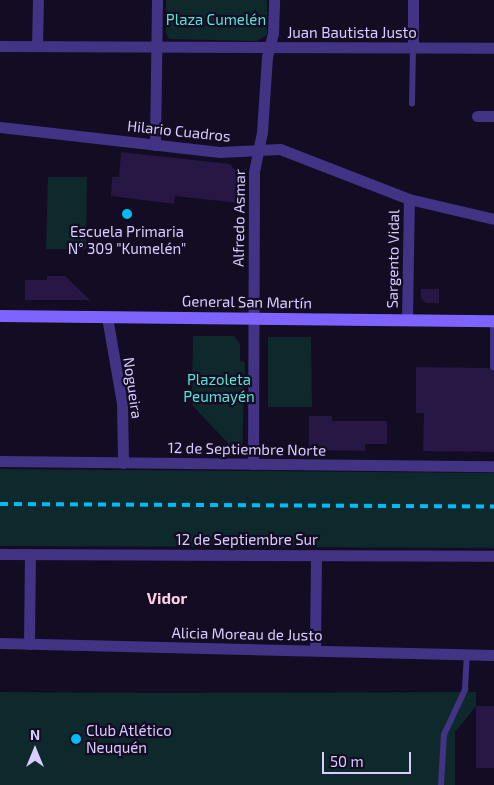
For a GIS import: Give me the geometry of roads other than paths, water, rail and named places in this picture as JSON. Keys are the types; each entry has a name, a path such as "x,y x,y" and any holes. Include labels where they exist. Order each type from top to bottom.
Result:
{"main road":[{"name":"General San Martín","path":"0,316 494,320"}],"street":[{"path":"38,0 38,46"},
{"path":"155,144 157,0"},
{"name":"Alfredo Asmar","path":"252,464 254,172 274,0"},
{"path":"413,0 413,48"},
{"name":"Juan Bautista Justo","path":"0,46 494,48"},
{"path":"477,116 494,116"},
{"name":"Hilario Cuadros","path":"0,127 229,152 258,150 288,152 409,199 494,219"},
{"name":"Sargento Vidal","path":"407,320 409,199"},
{"name":"Nogueira","path":"107,317 122,403 123,463"},
{"name":"12 de Septiembre Norte","path":"0,461 494,466"},
{"name":"12 de Septiembre Sur","path":"0,554 494,556"},
{"path":"29,644 30,554"},
{"path":"315,650 316,555"},
{"name":"Alicia Moreau de Justo","path":"0,643 494,655"}],"lane":[{"path":"412,104 413,48"},
{"path":"493,368 494,320"},
{"path":"441,785 444,734 464,690 468,654"}],"railway":[{"path":"0,504 494,507"}],"place":[{"name":"Escuela Primaria N° 309 \"Kumelén\"","path":"127,214"},
{"name":"Club Atlético Neuquén","path":"76,739"}],"district":[{"name":"Vidor","path":"167,598"}],"park label":[{"name":"Plaza Cumelén","path":"216,20"},
{"name":"Plazoleta Peumayén","path":"219,388"}]}
